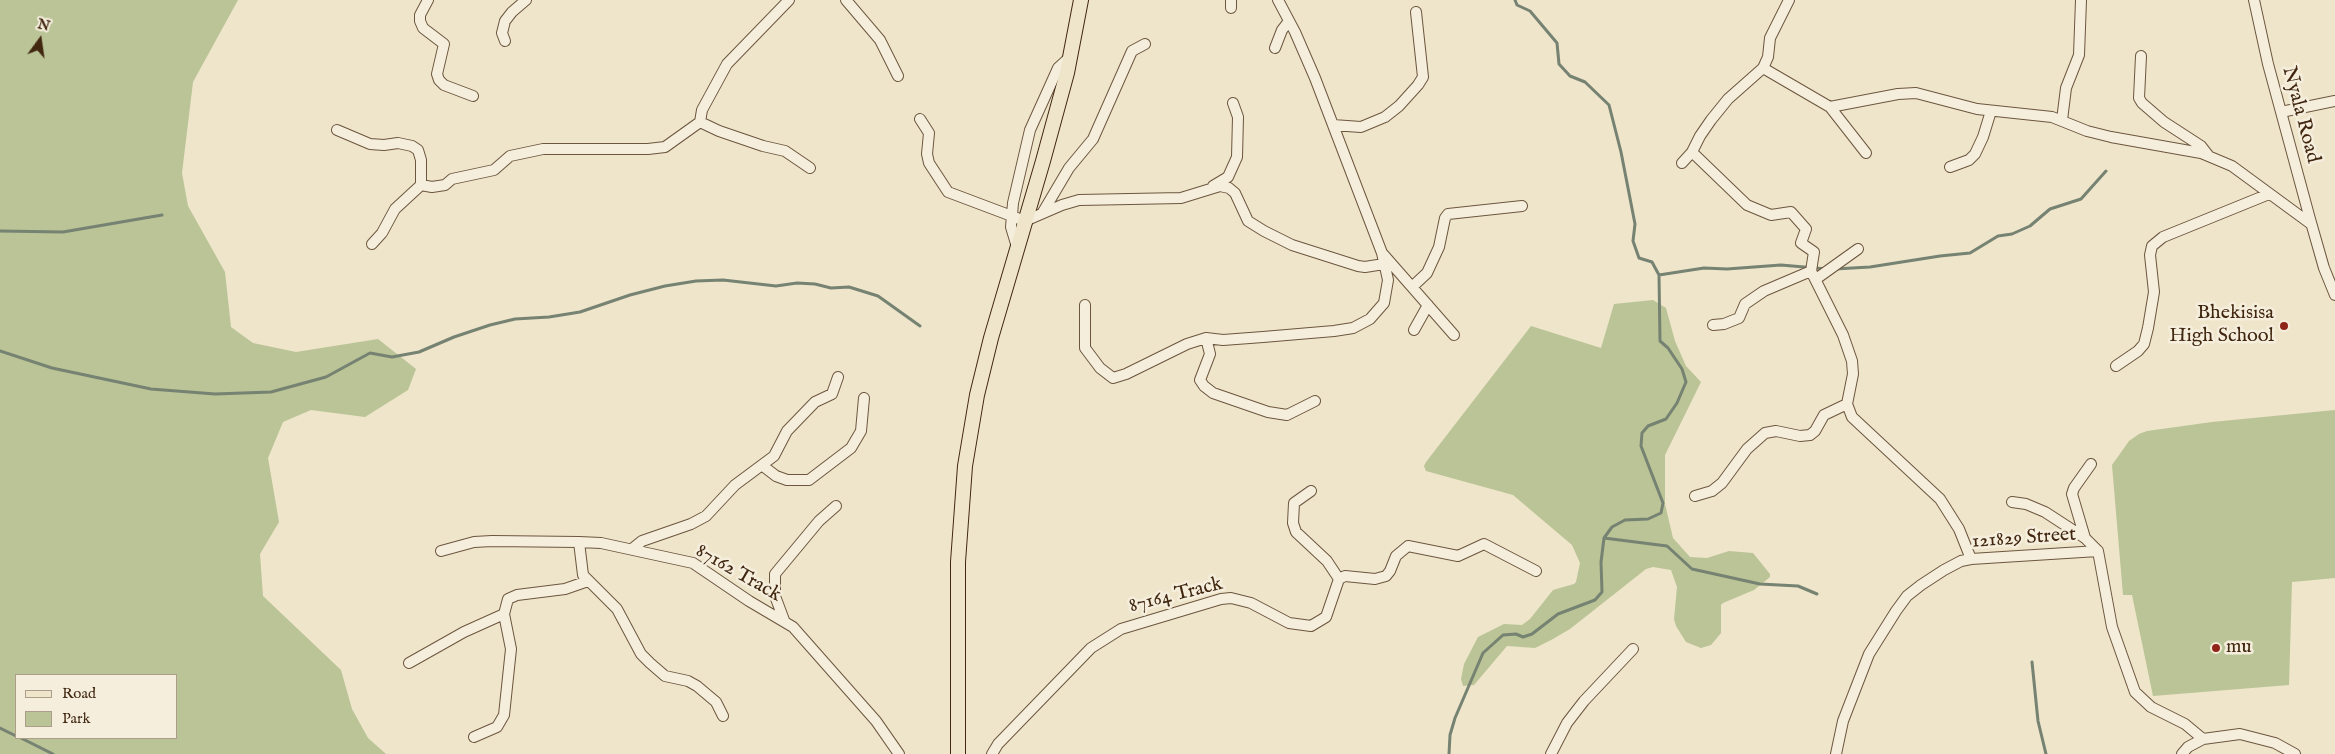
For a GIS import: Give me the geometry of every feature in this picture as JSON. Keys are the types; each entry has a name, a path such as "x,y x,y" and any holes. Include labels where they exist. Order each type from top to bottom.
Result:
{"main road":[{"path":"958,754 958,562 965,466 977,395 991,338 1043,161 1070,57 1081,0"}],"street":[{"path":"428,0 420,15 420,21 423,28 444,44 437,74 439,80 444,85 473,96"},
{"path":"505,40 502,33 505,21 526,0"},
{"path":"421,185 432,187 445,185 452,179 494,170 510,156 544,149 659,149 665,147 700,122 702,110 727,64 789,0"},
{"path":"846,0 880,40 898,76"},
{"path":"1085,305 1085,348 1100,368 1113,378 1120,377 1187,344 1206,338 1223,340 1334,331 1362,324 1379,311 1384,303 1388,280 1382,253 1333,124 1289,21 1278,0"},
{"path":"1682,163 1692,152 1700,136 1728,99 1763,68 1768,57 1770,38 1790,0"},
{"path":"2062,120 2066,88 2079,55 2082,0"},
{"name":"Nyala Road","path":"2254,0 2311,224 2324,268 2335,296"},
{"path":"1333,124 1354,127 1378,121 1393,112 1415,89 1423,77 1416,12"},
{"path":"1275,48 1282,30 1289,21"},
{"path":"1043,212 1069,168 1093,139 1132,51 1145,44"},
{"path":"2141,56 2139,98 2142,103 2154,114 2201,146 2208,155"},
{"path":"1017,247 1011,227 1016,182 1033,122 1058,68 1070,57"},
{"path":"1763,68 1830,107 1866,153"},
{"path":"1830,107 1898,94 1916,93 1991,112 2033,114 2062,120 2087,131 2112,137 2208,155 2232,166 2311,224"},
{"path":"2281,112 2335,101"},
{"path":"1210,188 1228,177 1237,157 1238,117 1232,103"},
{"path":"1950,167 1969,160 1975,154 1984,137 1991,112"},
{"path":"920,119 929,133 927,154 929,163 945,188 956,196 1025,221 1043,212 1079,200 1181,198 1220,186 1229,188 1235,193 1245,216 1252,225 1292,245 1358,266 1365,267 1384,264"},
{"path":"700,122 718,131 763,146 785,151 810,168"},
{"path":"337,130 370,144 398,143 412,146 418,150 421,160 421,185 395,209 382,233 372,244"},
{"path":"1692,152 1747,205 1771,215 1791,212 1806,229 1801,243 1814,252 1816,271 1852,361 1853,374 1847,404 1857,423 1940,500 1959,529 1971,559"},
{"path":"2116,366 2138,351 2144,344 2154,292 2150,255 2152,246 2163,237 2269,194"},
{"path":"1412,287 1427,273 1439,247 1445,218 1448,214 1522,206"},
{"path":"1713,325 1724,324 1739,318 1745,304 1764,291 1838,264 1858,249"},
{"path":"1382,253 1454,335"},
{"path":"1414,330 1428,305"},
{"path":"1206,338 1210,354 1200,380 1213,393 1268,412 1287,415 1315,401"},
{"path":"632,549 642,541 691,524 706,516 735,485 763,466 778,452 787,431 815,402 832,394 838,376"},
{"path":"763,466 776,476 786,480 809,480 851,448 861,431 864,398"},
{"path":"1695,496 1712,491 1722,483 1747,449 1765,433 1776,431 1800,436 1810,435 1817,428 1824,415 1847,404"},
{"path":"2085,538 2072,494 2074,488 2091,464"},
{"path":"1311,491 1294,503 1292,523 1302,538 1327,561 1339,579 1346,576 1375,579 1386,576 1396,556 1408,546 1458,556 1484,544 1536,571"},
{"path":"2012,502 2026,504 2045,512 2085,538 2098,551"},
{"path":"784,620 775,596 775,574 819,521 836,506"},
{"name":"87162 Track","path":"441,551 474,542 492,541 601,543 693,564 749,602 784,620 806,640 876,721 899,754"},
{"path":"579,542 581,569 588,581 617,609 642,654 650,664 665,676 697,686 716,702 724,716"},
{"name":"121829 Street","path":"1836,754 1843,721 1870,654 1907,596 1921,585 1961,561 1971,559 2098,551 2112,627 2134,692 2151,707 2184,724 2203,739"},
{"name":"87164 Track","path":"992,754 998,744 1091,648 1121,629 1221,599 1231,598 1251,603 1289,623 1311,626 1326,616 1339,579"},
{"path":"474,737 497,727 504,715 511,649 504,614 508,599 511,596 565,589 588,581"},
{"path":"409,663 464,632 504,614"},
{"path":"1552,754 1567,723 1584,701 1633,649"},
{"path":"2182,754 2188,747 2203,739 2240,734 2275,743 2295,754"}],"green space":[{"path":"0,0 238,0 193,82 182,173 188,206 225,272 231,327 253,343 296,352 378,339 416,369 408,390 365,417 311,410 283,422 268,458 279,522 260,554 263,596 341,670 352,709 368,738 386,754 0,754"},
{"path":"1653,300 1666,308 1675,341 1686,366 1701,382 1665,455 1665,504 1673,538 1690,557 1707,558 1729,551 1753,553 1770,574 1770,577 1754,590 1721,605 1721,633 1711,645 1701,648 1686,642 1676,626 1674,619 1677,587 1671,570 1653,567 1646,569 1570,629 1553,639 1535,648 1507,646 1474,685 1463,686 1461,679 1464,664 1478,637 1504,624 1522,625 1530,619 1553,590 1576,582 1580,563 1572,545 1513,495 1426,471 1424,466 1531,326 1601,348 1614,304"},
{"path":"2335,410 2335,578 2292,582 2289,685 2153,696 2132,595 2123,595 2112,465 2129,441 2147,431 2212,422"}],"waterway":[{"path":"1449,754 1450,735 1455,718 1483,653 1503,635 1516,634 1523,637 1532,634 1558,614 1595,600 1602,592 1601,562 1604,538 1612,527 1625,520 1648,519 1661,513 1663,503 1641,446 1642,433 1648,426 1666,419 1677,403 1686,382 1682,369 1668,348 1660,341 1659,275 1652,262 1639,258 1633,241 1635,224 1621,152 1609,105 1585,82 1570,76 1559,64 1557,43 1530,11 1517,5 1515,0"},
{"path":"1835,269 1870,267 1970,253 1998,236 2012,234 2030,226 2050,209 2081,199 2106,171"},
{"path":"0,231 63,232 162,215"},
{"path":"1659,275 1704,268 1727,269 1781,265 1827,269"},
{"path":"0,351 52,368 151,389 215,394 271,392 326,377 370,353 392,357 419,352 454,337 515,319 549,317 580,312 630,295 665,286 696,281 723,280 776,286 797,283 815,284 831,288 849,287 878,296 920,326"},
{"path":"1604,538 1667,546 1692,569 1760,584 1798,586 1817,594"},
{"path":"2032,662 2038,721 2046,754"},
{"path":"0,728 15,736"},
{"path":"23,739 53,754"}],"place":[{"name":"Bhekisisa High School","path":"2284,326"},
{"name":"mu","path":"2216,648"}]}
